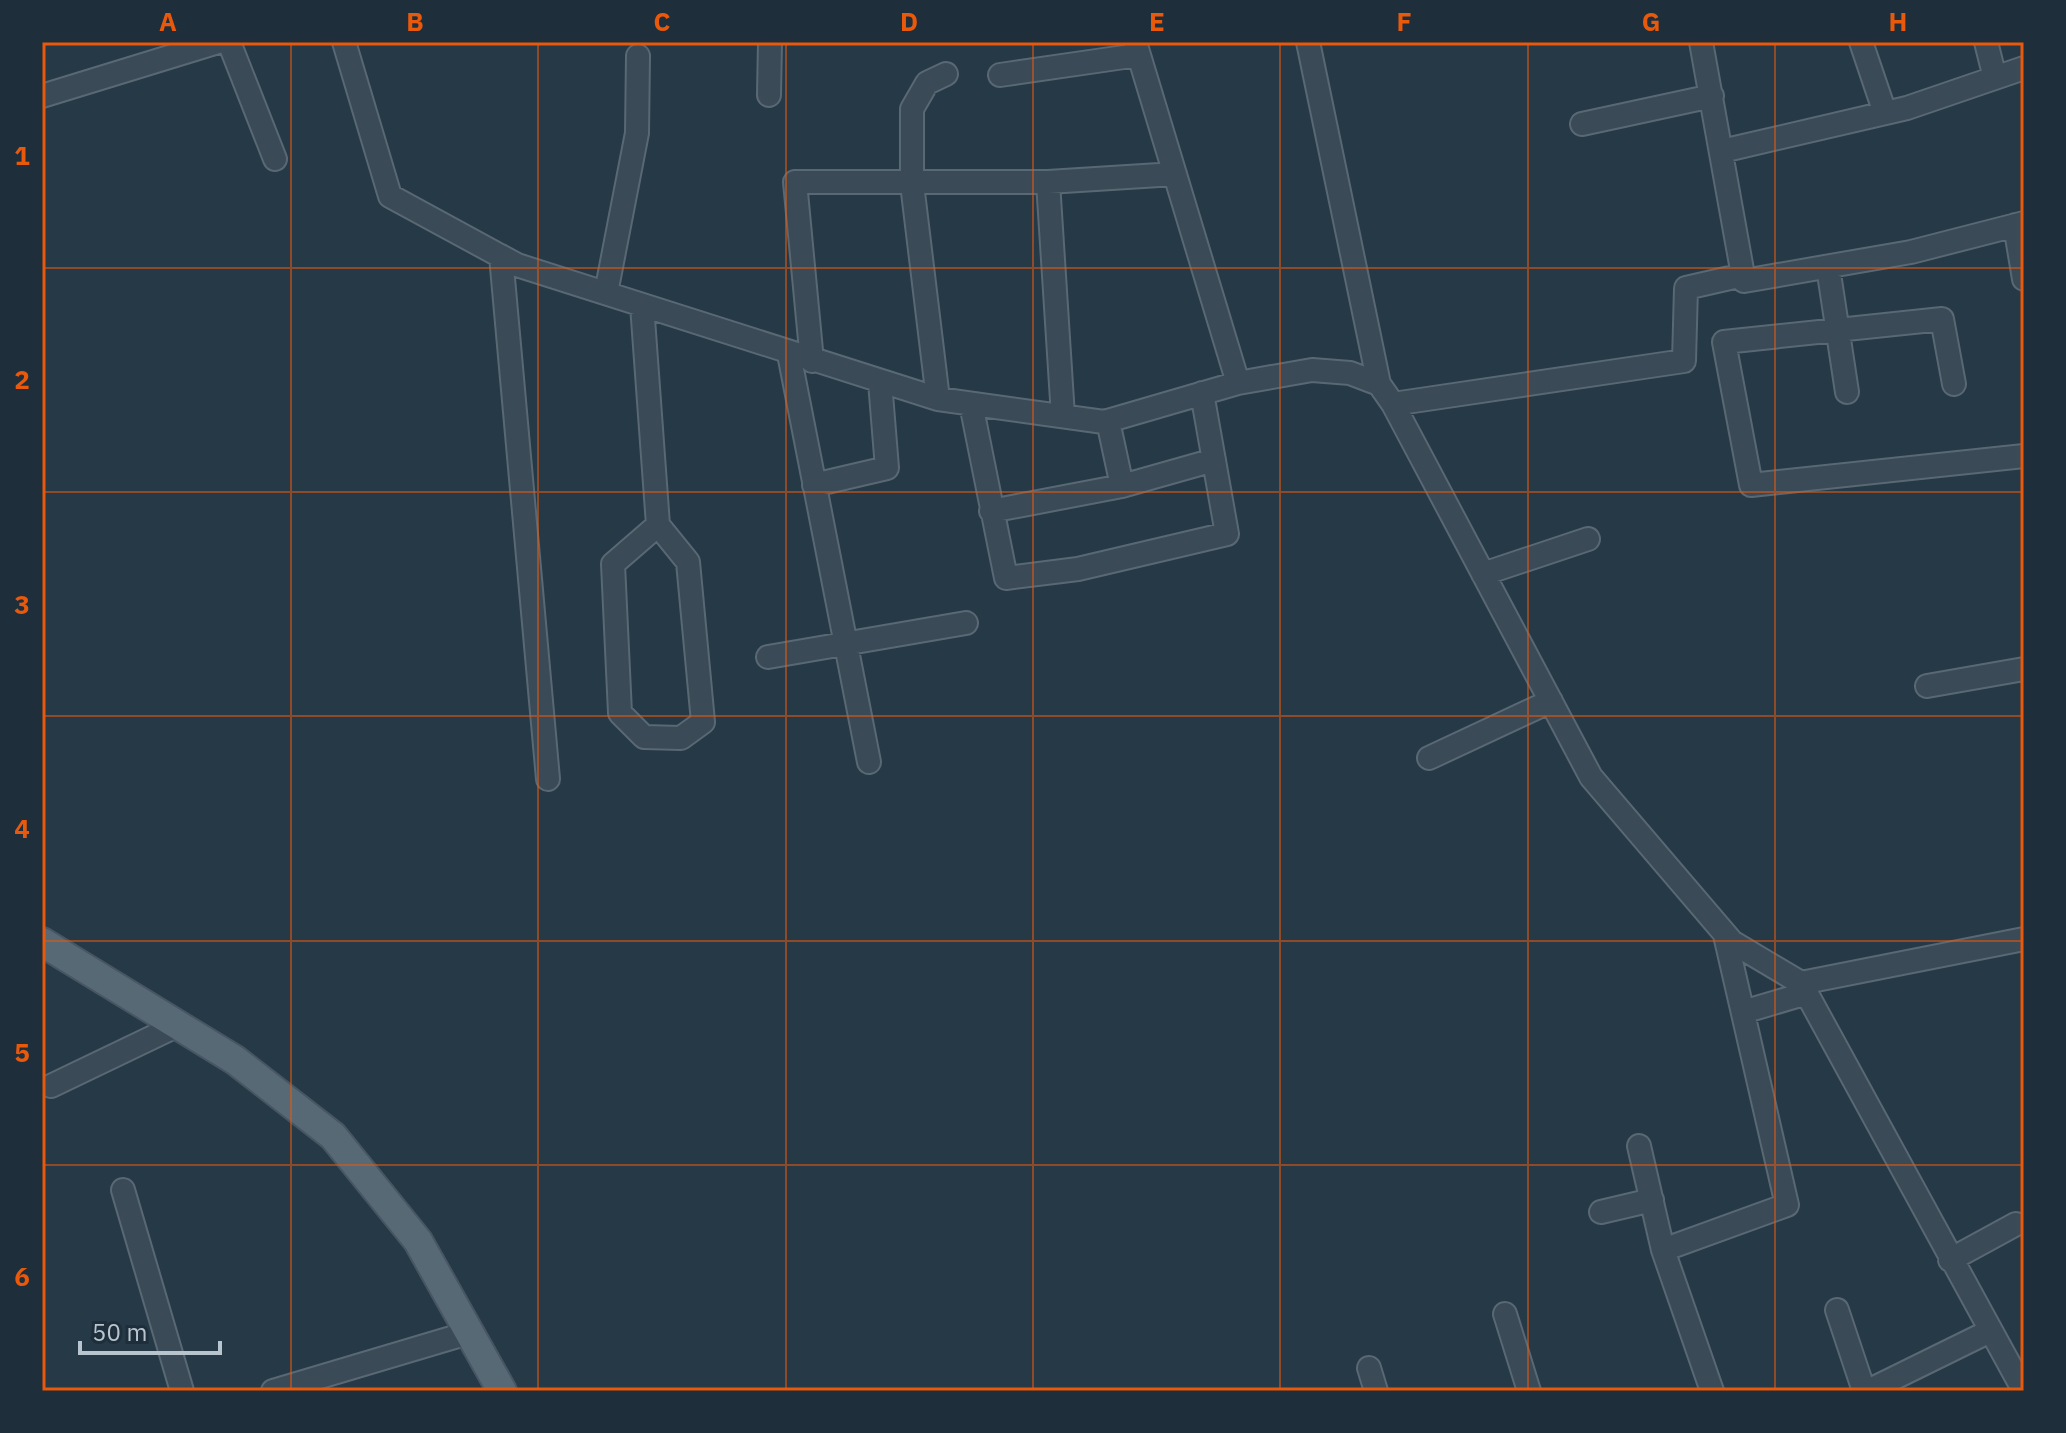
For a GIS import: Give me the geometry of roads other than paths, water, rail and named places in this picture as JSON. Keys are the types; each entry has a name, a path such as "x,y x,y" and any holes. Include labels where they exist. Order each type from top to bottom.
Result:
{"main road":[{"path":"42,942 235,1060 333,1136 418,1241 502,1391"}],"street":[{"path":"42,96 218,42"},
{"path":"229,42 275,159"},
{"path":"344,42 390,196 501,256 789,354 938,399 1108,421 1238,383 1312,370 1350,373 1379,384"},
{"path":"769,95 770,42"},
{"path":"1308,42 1379,384 1393,404 1591,777 1740,949 1804,988 2024,1391"},
{"path":"1701,42 1744,281 1911,252 2020,224 2024,279"},
{"path":"1861,42 1885,113"},
{"path":"1986,42 1995,78"},
{"path":"1000,75 1136,48 1238,383"},
{"path":"606,293 637,133 638,56"},
{"path":"1722,151 1885,113 2024,68"},
{"path":"938,399 912,184 912,109 927,83 946,74"},
{"path":"1582,124 1712,96"},
{"path":"812,361 795,182 1048,182 1175,174"},
{"path":"1048,182 1063,416"},
{"path":"501,256 548,779"},
{"path":"1828,267 1847,392"},
{"path":"1393,404 1684,361 1686,288 1743,275"},
{"path":"642,305 658,525 688,562 703,722 681,738 644,737 620,713 613,564 658,525"},
{"path":"1954,384 1942,319 1724,342 1751,485 2024,456"},
{"path":"789,354 869,762"},
{"path":"814,485 887,468 880,382"},
{"path":"971,404 1006,578 1078,569 1227,534 1202,393"},
{"path":"1108,421 1122,486"},
{"path":"991,511 1122,486 1214,460"},
{"path":"1483,574 1588,539"},
{"path":"768,657 966,623"},
{"path":"1927,686 2024,669"},
{"path":"1429,758 1551,701"},
{"path":"1663,1250 1787,1205 1725,934"},
{"path":"1743,1012 1804,988 2024,939"},
{"path":"51,1086 178,1025"},
{"path":"1639,1146 1663,1250 1712,1391"},
{"path":"123,1190 182,1391"},
{"path":"1601,1212 1652,1200"},
{"path":"1950,1260 2016,1224"},
{"path":"1837,1310 1866,1391 1990,1331"},
{"path":"1505,1314 1529,1391"},
{"path":"273,1391 468,1333"},
{"path":"1369,1368 1376,1391"}]}
